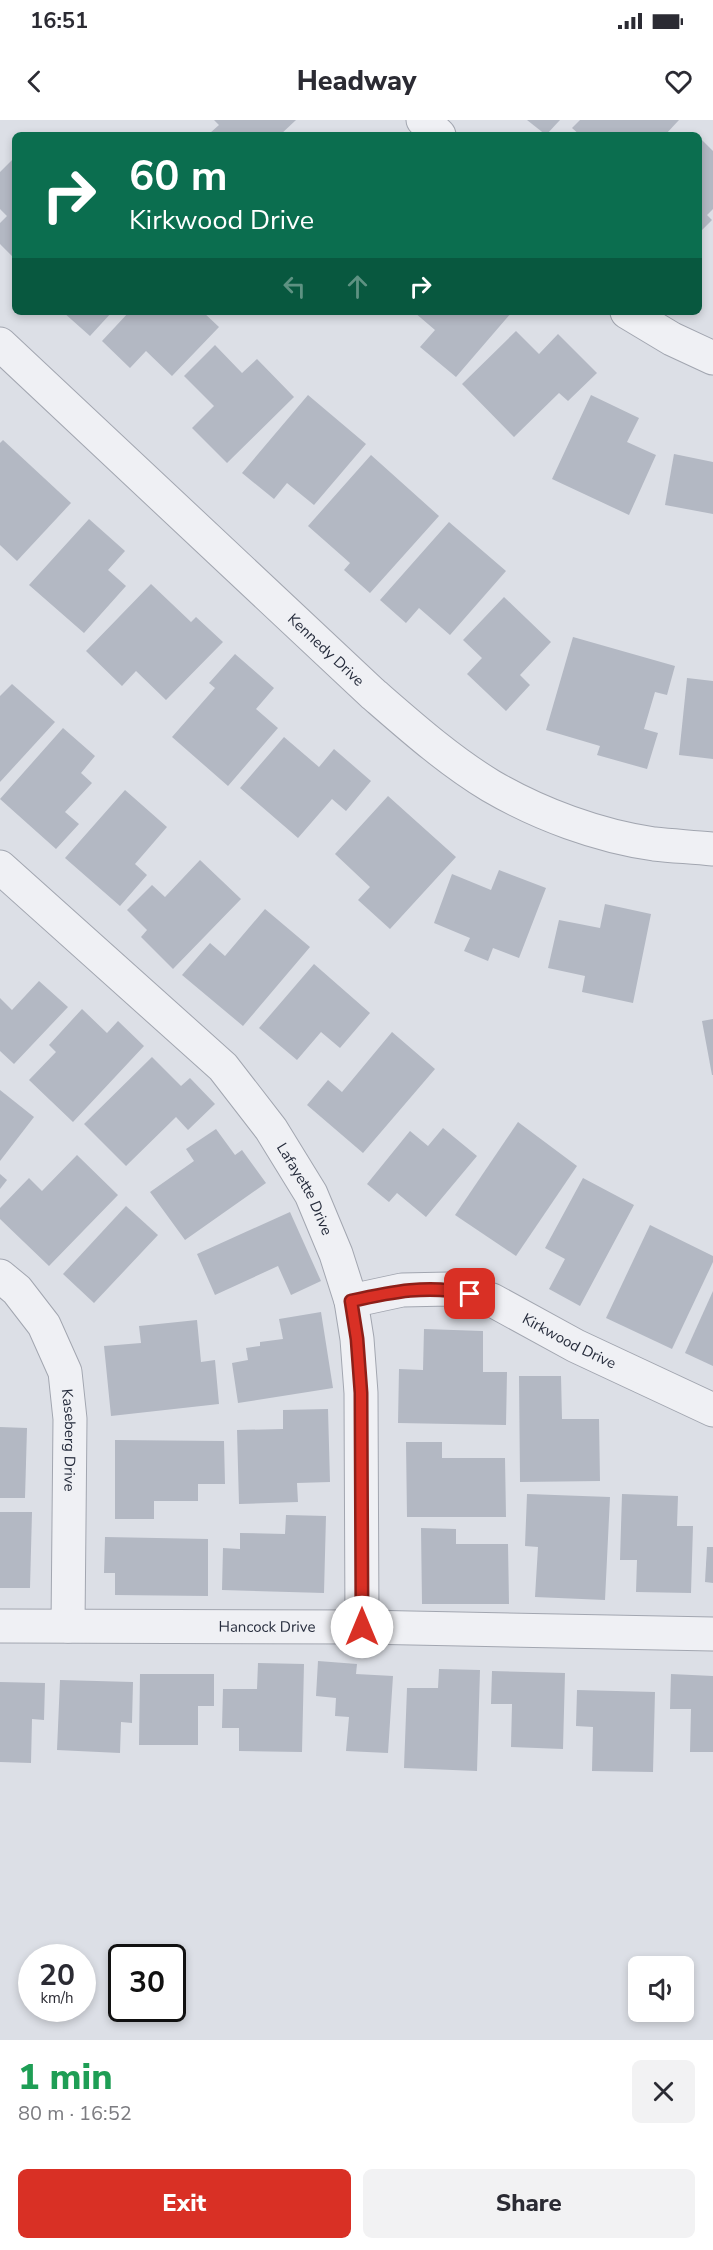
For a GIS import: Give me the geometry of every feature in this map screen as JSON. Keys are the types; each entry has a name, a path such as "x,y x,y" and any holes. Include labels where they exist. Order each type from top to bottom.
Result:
{"street":[{"path":"423,120 436,132"},
{"path":"632,315 672,339 713,358"},
{"name":"Kennedy Drive","path":"0,344 372,693 432,745 491,786 553,815 595,830 652,843 713,849"},
{"name":"Lafayette Drive","path":"0,867 223,1067 271,1129 311,1194 336,1254 351,1301 357,1339 361,1393 362,1627"},
{"name":"Kaseberg Drive","path":"0,1276 17,1290 44,1325 65,1372 70,1419 68,1626"},
{"name":"Kirkwood Drive","path":"351,1301 402,1290 448,1289 492,1300 576,1346 713,1410"},
{"name":"Hancock Drive","path":"0,1626 362,1627 713,1634"}],"building":[{"path":"214,120 296,120 283,132 211,132 219,125"},
{"path":"527,120 560,120 549,132 542,132"},
{"path":"580,120 679,120 668,132 577,132 572,128"},
{"path":"702,140 713,151 713,209 707,215 712,220 702,230"},
{"path":"12,160 12,256 0,244 0,223 7,216 0,209 0,172"},
{"path":"66,315 109,315 90,336"},
{"path":"126,315 206,315 219,327 172,376 146,351 130,368 102,341"},
{"path":"418,315 509,315 456,377 420,347 435,330"},
{"path":"516,331 539,354 558,334 597,373 568,401 559,393 514,437 462,384"},
{"path":"215,345 242,373 257,359 294,397 227,463 192,428 214,406 184,376"},
{"path":"308,395 366,444 314,505 287,483 274,499 242,473"},
{"path":"591,395 639,418 627,442 656,455 629,515 552,479"},
{"path":"3,440 71,503 17,561 0,545 0,443"},
{"path":"674,454 713,462 713,514 665,505"},
{"path":"371,455 439,516 370,593 344,570 350,563 308,526"},
{"path":"89,519 125,551 108,570 126,586 84,633 29,585"},
{"path":"449,522 506,571 450,635 419,608 406,623 380,600"},
{"path":"151,584 191,622 196,617 223,642 166,700 136,671 122,686 86,651"},
{"path":"504,597 551,642 520,675 530,685 506,711 467,674 482,658 463,640"},
{"path":"573,637 675,666 667,695 655,692 644,729 658,733 647,769 597,755 600,746 546,730"},
{"path":"235,654 274,688 256,709 278,728 228,786 172,737 215,688 209,683"},
{"path":"687,678 713,681 713,759 679,755"},
{"path":"12,684 55,722 0,782 0,696"},
{"path":"63,728 95,756 81,773 92,783 65,812 79,824 56,849 0,799"},
{"path":"284,737 319,767 334,749 371,781 346,811 332,799 298,838 240,788"},
{"path":"125,790 167,827 135,864 147,875 120,906 65,858"},
{"path":"388,796 456,857 390,929 358,900 370,887 335,854"},
{"path":"200,860 241,899 173,969 141,937 147,930 127,910 152,885 165,897"},
{"path":"499,870 546,888 519,958 493,948 488,961 464,951 470,938 434,923 452,874 491,890"},
{"path":"605,904 651,914 633,1003 582,992 585,976 548,968 559,920 600,928"},
{"path":"265,909 310,947 243,1026 182,975 210,943 225,956"},
{"path":"314,964 370,1013 340,1048 321,1032 297,1060 259,1028"},
{"path":"39,981 68,1007 14,1064 0,1051 0,998 12,1010"},
{"path":"82,1009 107,1033 118,1021 144,1046 73,1122 29,1080 56,1052 49,1045"},
{"path":"713,1019 713,1075 712,1075 702,1021"},
{"path":"392,1032 435,1069 363,1153 307,1105 328,1080 342,1092"},
{"path":"152,1057 181,1086 190,1078 215,1104 188,1130 176,1117 126,1166 84,1124"},
{"path":"0,1090 34,1117 0,1161"},
{"path":"518,1122 577,1166 516,1256 455,1215"},
{"path":"443,1128 477,1156 426,1217 397,1193 389,1202 367,1184 410,1131 428,1146"},
{"path":"216,1129 235,1155 242,1150 266,1183 185,1240 150,1192 194,1161 186,1149"},
{"path":"77,1155 118,1195 49,1266 0,1219 0,1208 29,1178 42,1191"},
{"path":"0,1174 7,1180 0,1189"},
{"path":"583,1178 634,1205 580,1306 549,1289 565,1259 545,1248"},
{"path":"126,1206 158,1235 94,1303 63,1274"},
{"path":"290,1212 321,1281 291,1295 278,1266 215,1295 197,1254"},
{"path":"650,1225 713,1256 713,1262 672,1349 606,1318"},
{"path":"713,1291 713,1366 685,1353"},
{"path":"321,1312 333,1388 238,1403 232,1363 248,1360 246,1348 260,1346 260,1342 283,1339 279,1319"},
{"path":"197,1320 201,1362 215,1360 219,1404 111,1416 104,1346 141,1343 139,1326"},
{"path":"424,1329 483,1331 483,1372 507,1372 506,1425 398,1423 399,1369 423,1370"},
{"path":"519,1376 561,1376 562,1419 599,1419 600,1481 520,1482"},
{"path":"328,1409 330,1482 297,1483 298,1502 239,1504 237,1430 283,1429 283,1410"},
{"path":"0,1427 27,1428 25,1498 0,1498"},
{"path":"115,1440 224,1441 225,1484 198,1484 198,1501 154,1501 154,1519 115,1519"},
{"path":"406,1442 442,1442 442,1458 505,1458 506,1517 407,1517"},
{"path":"527,1494 610,1497 605,1600 535,1597 538,1547 525,1546"},
{"path":"622,1494 678,1496 677,1526 693,1526 691,1593 636,1592 637,1560 620,1560"},
{"path":"0,1512 32,1512 30,1588 0,1588"},
{"path":"286,1515 326,1516 324,1593 222,1590 223,1548 240,1549 240,1533 285,1534"},
{"path":"421,1528 456,1529 456,1544 508,1544 509,1604 422,1604"},
{"path":"105,1537 208,1539 208,1596 115,1595 115,1573 104,1573"},
{"path":"707,1547 713,1547 713,1583 705,1582"},
{"path":"318,1661 357,1664 356,1674 393,1676 388,1753 346,1751 349,1717 335,1716 336,1698 316,1696"},
{"path":"258,1663 304,1664 302,1752 239,1751 239,1728 222,1728 223,1689 257,1689"},
{"path":"439,1669 480,1670 477,1771 404,1768 407,1688 438,1688"},
{"path":"492,1671 565,1673 563,1749 511,1747 512,1704 491,1704"},
{"path":"140,1674 214,1674 214,1706 198,1706 198,1745 139,1745"},
{"path":"671,1674 713,1676 713,1752 690,1752 691,1709 670,1709"},
{"path":"60,1680 133,1682 132,1723 121,1722 120,1753 57,1750"},
{"path":"0,1682 45,1683 44,1720 32,1719 31,1763 0,1762"},
{"path":"577,1690 655,1692 653,1772 592,1771 593,1727 576,1726"}],"route":[{"path":"362,1627 361,1393 357,1339 351,1301 402,1290 448,1289 470,1294"}]}
